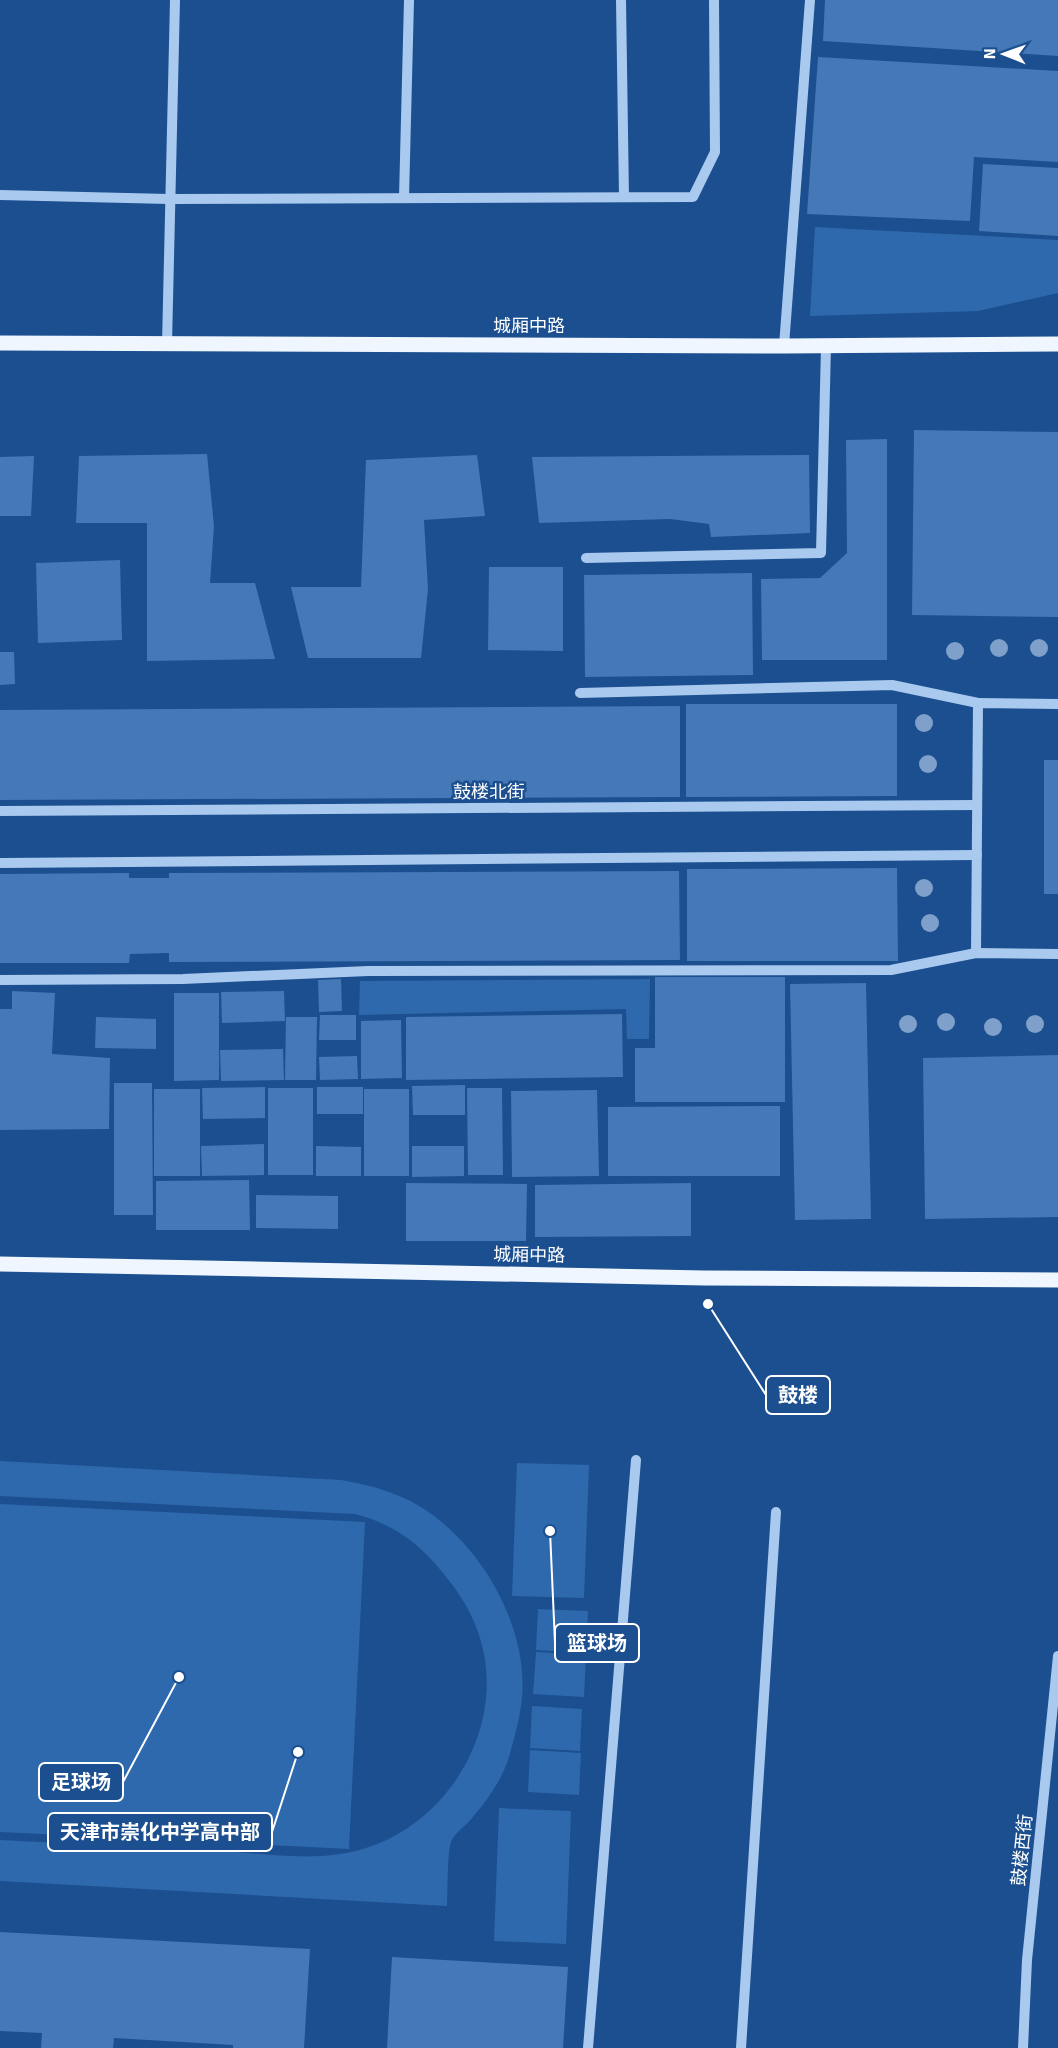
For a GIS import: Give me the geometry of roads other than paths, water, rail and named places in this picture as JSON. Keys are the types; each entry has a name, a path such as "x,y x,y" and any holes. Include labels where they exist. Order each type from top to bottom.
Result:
{"main road":[{"name":"城厢中路","path":"0,343 784,346 1058,344"},
{"name":"城厢中路","path":"0,1264 704,1278 1058,1280"}],"street":[{"path":"167,344 176,0"},
{"path":"404,198 409,0"},
{"path":"621,0 624,197"},
{"path":"0,195 169,199 693,197 715,152 714,0"},
{"path":"784,346 810,0"},
{"path":"586,558 821,553 825,346"},
{"path":"580,693 892,685 978,703 1058,704"},
{"path":"976,953 978,703"},
{"name":"鼓楼北街","path":"0,811 977,805"},
{"path":"0,863 977,855"},
{"path":"0,980 183,979 368,971 891,970 976,953 1058,954"},
{"path":"588,2048 636,1460"},
{"path":"741,2048 776,1512"},
{"name":"鼓楼西街","path":"1023,2048 1027,1960 1058,1656"}],"place":[{"name":"鼓楼","path":"708,1304"},
{"name":"篮球场","path":"550,1531"},
{"name":"足球场","path":"179,1677"},
{"name":"天津市崇化中学高中部","path":"298,1752"}]}
